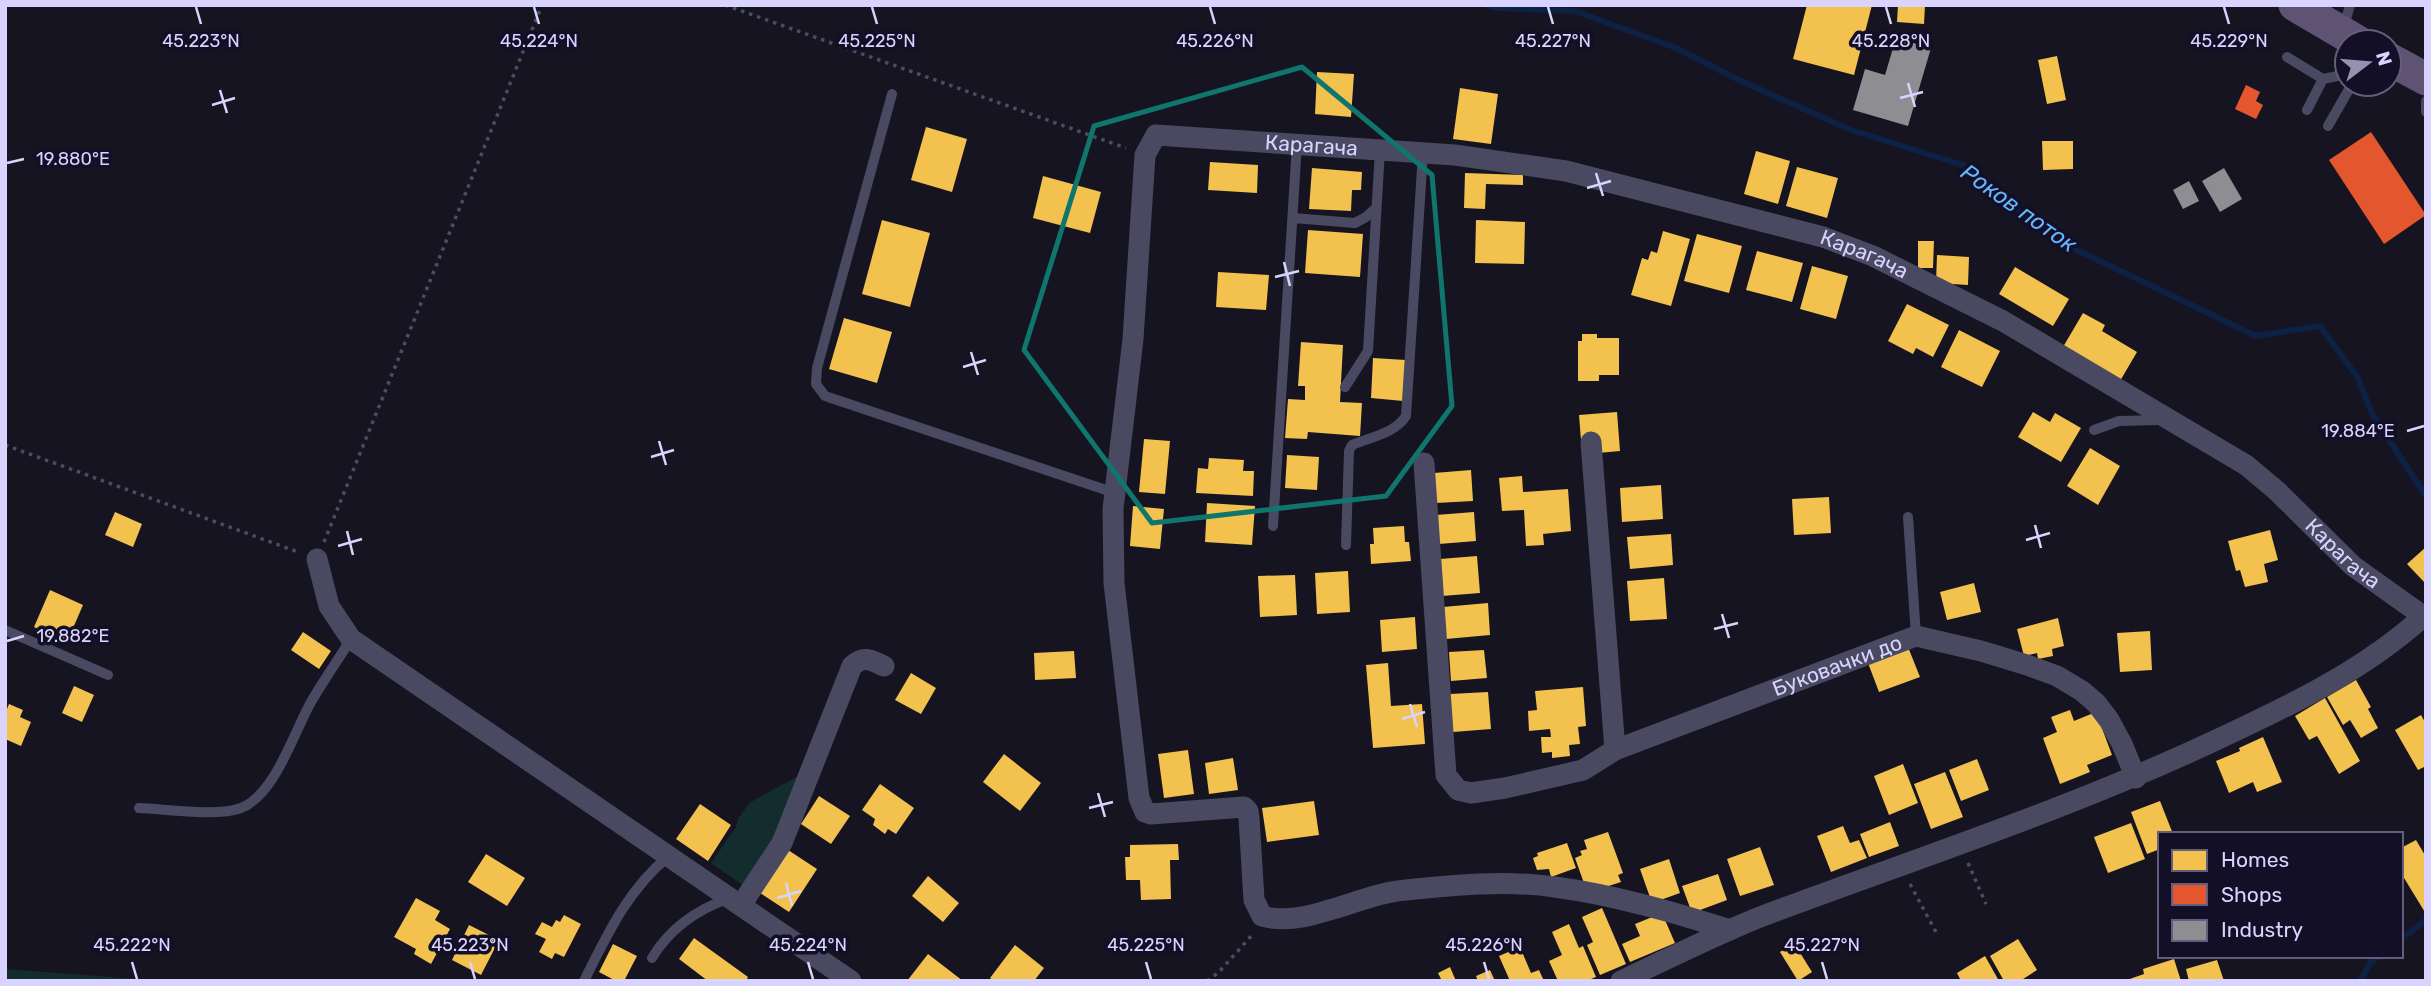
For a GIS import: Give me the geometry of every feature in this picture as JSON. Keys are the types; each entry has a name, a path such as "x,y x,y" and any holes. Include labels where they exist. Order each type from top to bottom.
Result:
{"main road":[{"path":"2295,5 2350,27"},
{"path":"2403,67 2426,79"}],"street":[{"name":"Карагача","path":"1145,155 1156,135 1423,153 1566,171 1823,237 1872,256 2003,321 2263,478 2353,566 2424,615"},
{"path":"1145,155 1133,339 1113,509 1114,583 1131,740 1145,812 1151,814 1244,807 1249,818 1254,900 1262,916 1287,919 1402,890 1513,884 1554,887 1618,900 1675,913 1730,930"},
{"path":"1591,442 1615,750"},
{"name":"Буковачки до","path":"1424,463 1446,775 1458,790 1471,793 1505,788 1583,770 1615,750 1916,636 2027,665 2057,676 2082,691 2109,720 2136,778"},
{"path":"317,559 329,607 351,639 851,981"},
{"path":"1621,981 1730,930 2136,778 2300,701 2376,654 2424,615"},
{"path":"736,902 782,843 852,666 859,660 868,658 884,666"}],"lane":[{"path":"2287,57 2323,79 2333,77"},
{"path":"2307,110 2323,79"},
{"path":"892,94 817,368 816,384 825,396 1115,493"},
{"path":"2328,126 2344,98"},
{"path":"2426,101 2426,112"},
{"path":"1273,526 1297,144"},
{"path":"1345,387 1368,351 1380,150"},
{"path":"1346,545 1349,451 1352,445 1387,432 1406,416 1423,153"},
{"path":"1293,218 1355,223 1376,208"},
{"path":"2094,430 2119,421 2138,419 2172,422"},
{"path":"1908,517 1916,636"},
{"path":"5,629 108,675"},
{"path":"139,808 212,811 241,808 259,797 275,774 310,703 351,639"},
{"path":"584,981 617,916 634,890 651,870 669,856"},
{"path":"652,958 660,946 694,914 736,902"}],"path":[{"path":"5,445 317,559 542,5"},
{"path":"725,5 1145,155"},
{"path":"1961,845 1986,904"},
{"path":"1901,867 1937,933"},
{"path":"1207,981 1219,972 1252,936 1262,916"}],"highlighted area":[{"path":"1302,67 1432,175 1452,406 1386,496 1152,523 1024,350 1094,126"}],"green space":[{"path":"800,775 778,840 747,888 711,863 749,803"},
{"path":"5,969 164,981 5,981"}],"building: Homes":[{"path":"1807,5 1872,5 1854,75 1793,59"},
{"path":"1898,5 1925,5 1924,24 1897,22"},
{"path":"2057,56 2066,100 2047,104 2038,60"},
{"path":"1317,72 1354,74 1351,117 1315,114"},
{"path":"1460,88 1498,94 1491,144 1453,139"},
{"path":"926,127 967,139 952,192 911,180"},
{"path":"2042,141 2073,141 2073,169 2043,170"},
{"path":"1756,151 1790,161 1778,204 1744,194"},
{"path":"1210,162 1258,165 1257,193 1208,190"},
{"path":"1797,167 1838,178 1827,218 1786,206"},
{"path":"1312,168 1362,172 1361,190 1352,190 1351,211 1309,209"},
{"path":"1465,173 1523,175 1523,185 1486,184 1485,209 1464,208"},
{"path":"1043,176 1101,192 1090,233 1033,218"},
{"path":"882,220 930,233 910,307 862,294"},
{"path":"1476,220 1525,222 1524,264 1475,263"},
{"path":"1308,230 1363,234 1360,277 1305,273"},
{"path":"1663,231 1690,239 1671,306 1631,295 1642,258 1648,260 1651,251 1657,253"},
{"path":"1697,234 1742,246 1729,293 1684,281"},
{"path":"1918,241 1934,241 1933,268 1918,268"},
{"path":"1757,251 1803,263 1792,302 1746,290"},
{"path":"1937,255 1969,257 1968,285 1936,283"},
{"path":"1812,266 1848,276 1836,319 1800,309"},
{"path":"2015,267 2069,299 2053,326 1999,294"},
{"path":"1218,272 1269,275 1266,310 1216,307"},
{"path":"1907,304 1949,325 1933,357 1916,348 1913,354 1888,341"},
{"path":"2083,313 2105,325 2102,331 2137,352 2120,381 2063,347"},
{"path":"844,318 892,332 877,383 829,369"},
{"path":"1959,330 2000,351 1982,387 1941,367"},
{"path":"1582,334 1597,334 1597,338 1619,338 1619,375 1599,375 1599,381 1578,381 1578,341 1582,341"},
{"path":"1301,342 1343,345 1340,402 1362,403 1360,436 1308,432 1307,439 1285,438 1288,399 1305,400 1305,386 1298,386"},
{"path":"1373,358 1406,360 1403,401 1371,398"},
{"path":"1617,412 1620,451 1598,453 1597,439 1581,440 1579,415"},
{"path":"2033,412 2050,422 2055,413 2081,428 2061,462 2018,437"},
{"path":"1144,439 1170,441 1165,494 1139,492"},
{"path":"2090,448 2120,466 2098,505 2067,486"},
{"path":"1287,455 1319,457 1317,490 1285,488"},
{"path":"1209,458 1244,460 1243,471 1254,471 1253,496 1196,493 1198,468 1208,469"},
{"path":"1471,470 1473,501 1436,503 1434,473"},
{"path":"1522,476 1523,492 1568,489 1571,531 1543,534 1544,545 1526,546 1524,510 1502,511 1499,478"},
{"path":"1661,485 1663,519 1622,522 1620,488"},
{"path":"1829,497 1831,533 1794,535 1792,499"},
{"path":"1207,503 1255,506 1252,545 1205,542"},
{"path":"1133,506 1164,509 1160,549 1130,546"},
{"path":"115,512 142,524 133,547 105,535"},
{"path":"1474,512 1476,541 1439,544 1436,515"},
{"path":"1404,526 1405,542 1409,542 1411,561 1371,564 1370,544 1374,544 1373,528"},
{"path":"2270,530 2278,560 2264,564 2268,582 2245,587 2240,570 2236,571 2228,541"},
{"path":"1671,534 1673,565 1630,569 1627,537"},
{"path":"2426,547 2426,584 2407,564"},
{"path":"1477,556 1480,593 1442,596 1440,559"},
{"path":"1348,571 1350,612 1317,614 1315,573"},
{"path":"1295,575 1297,615 1260,617 1258,576"},
{"path":"1664,578 1667,619 1630,621 1627,581"},
{"path":"1974,583 1981,612 1947,620 1940,592"},
{"path":"50,590 83,605 67,642 34,627"},
{"path":"1488,603 1490,635 1446,639 1443,607"},
{"path":"1415,617 1417,649 1382,652 1380,620"},
{"path":"2058,618 2064,646 2052,649 2053,656 2038,659 2037,653 2024,656 2017,629"},
{"path":"2150,631 2152,670 2120,672 2117,633"},
{"path":"303,632 331,651 319,669 291,650"},
{"path":"1908,647 1920,677 1879,692 1868,663"},
{"path":"1484,650 1487,678 1451,681 1449,652"},
{"path":"1074,651 1076,678 1035,680 1034,653"},
{"path":"1388,663 1391,706 1422,704 1425,744 1373,748 1366,665"},
{"path":"911,673 936,688 921,714 895,700"},
{"path":"2356,680 2371,707 2368,709 2378,728 2361,738 2350,720 2343,725 2327,697"},
{"path":"74,686 94,695 82,722 62,713"},
{"path":"1583,687 1586,726 1578,727 1580,744 1569,745 1570,756 1552,758 1552,752 1542,753 1541,737 1551,737 1550,729 1529,731 1528,711 1537,710 1535,691"},
{"path":"1488,692 1491,729 1453,732 1450,694"},
{"path":"2325,698 2360,761 2339,774 2317,736 2309,740 2295,716"},
{"path":"9,704 23,710 20,717 31,722 21,746 5,739 5,714"},
{"path":"2070,710 2074,721 2096,712 2112,755 2087,765 2090,772 2060,784 2043,738 2057,732 2051,717"},
{"path":"2421,715 2426,724 2426,766 2418,770 2395,730"},
{"path":"2263,737 2282,782 2257,792 2253,782 2229,793 2216,761"},
{"path":"1188,750 1194,794 1164,798 1158,754"},
{"path":"1004,754 1041,783 1020,811 983,782"},
{"path":"1233,758 1238,790 1209,794 1205,763"},
{"path":"1977,759 1989,790 1961,801 1949,770"},
{"path":"1903,764 1918,803 1889,815 1874,776"},
{"path":"1945,772 1963,817 1931,829 1914,784"},
{"path":"880,784 914,808 896,834 888,829 885,834 873,825 875,819 862,810"},
{"path":"819,796 850,816 831,844 801,824"},
{"path":"1314,801 1319,835 1267,842 1262,808"},
{"path":"2160,801 2172,832 2158,832 2158,850 2147,854 2131,812"},
{"path":"700,804 731,825 708,861 676,839"},
{"path":"1890,822 1899,846 1869,857 1860,834"},
{"path":"2131,823 2145,859 2108,873 2094,837"},
{"path":"1843,826 1850,843 1859,840 1867,858 1831,872 1817,836"},
{"path":"1608,832 1623,873 1618,875 1621,882 1596,890 1585,886 1575,858 1582,855 1580,851 1587,849 1584,840"},
{"path":"2416,840 2426,857 2426,914 2403,876 2403,847"},
{"path":"1567,843 1576,868 1551,877 1549,869 1537,870 1533,858 1538,856 1537,853"},
{"path":"1178,844 1179,860 1170,860 1171,899 1141,900 1140,880 1126,880 1125,857 1130,857 1130,845"},
{"path":"1760,847 1774,885 1740,896 1727,859"},
{"path":"785,848 817,869 789,912 757,891"},
{"path":"486,854 525,878 507,906 468,882"},
{"path":"1669,859 1680,893 1652,903 1640,869"},
{"path":"1718,874 1727,900 1692,913 1682,886"},
{"path":"928,876 959,903 943,922 912,896"},
{"path":"416,898 440,911 435,920 450,929 431,964 414,954 416,949 394,937"},
{"path":"1602,908 1626,964 1600,975 1587,945 1593,942 1582,917"},
{"path":"1662,913 1675,943 1630,962 1622,944 1640,936 1635,924"},
{"path":"564,915 581,924 564,957 555,953 552,959 539,952 546,939 535,934 542,922 552,927 556,920 560,922"},
{"path":"1569,924 1579,948 1583,946 1596,977 1586,981 1558,981 1549,961 1562,955 1552,932"},
{"path":"469,925 499,940 481,975 452,960"},
{"path":"694,938 748,977 746,981 708,981 679,959"},
{"path":"2018,939 2037,970 2020,981 2004,981 1990,956"},
{"path":"1794,943 1812,972 1798,981 1780,952"},
{"path":"613,944 637,956 624,981 616,981 599,972"},
{"path":"1015,945 1044,968 1034,981 994,981 990,978"},
{"path":"1520,947 1531,973 1539,970 1544,981 1510,981 1499,956"},
{"path":"928,954 963,981 907,981"},
{"path":"1985,956 1999,981 1961,981 1957,973"},
{"path":"2174,959 2181,981 2124,981 2144,974 2143,969"},
{"path":"2217,960 2224,981 2189,981 2186,969"},
{"path":"1450,967 1456,981 1442,981 1438,973"},
{"path":"1490,970 1495,981 1478,981 1476,976"}],"building: Shops":[{"path":"2246,85 2260,92 2256,101 2263,105 2256,119 2235,109"},
{"path":"2371,132 2426,215 2384,244 2329,160"}],"building: Industry":[{"path":"1896,38 1931,48 1908,126 1853,110 1865,69 1885,75"},
{"path":"2224,168 2242,199 2220,212 2202,181"},
{"path":"2189,181 2199,201 2183,209 2173,190"}],"waterway":[{"name":"Роков поток","path":"1486,5 1497,8 1575,11 1676,48 1741,81 1851,130 1963,165 1995,194 2077,250 2256,336 2320,326 2358,378 2373,416 2426,496"},
{"path":"2403,937 2426,920"},
{"path":"2360,981 2376,958"}]}
